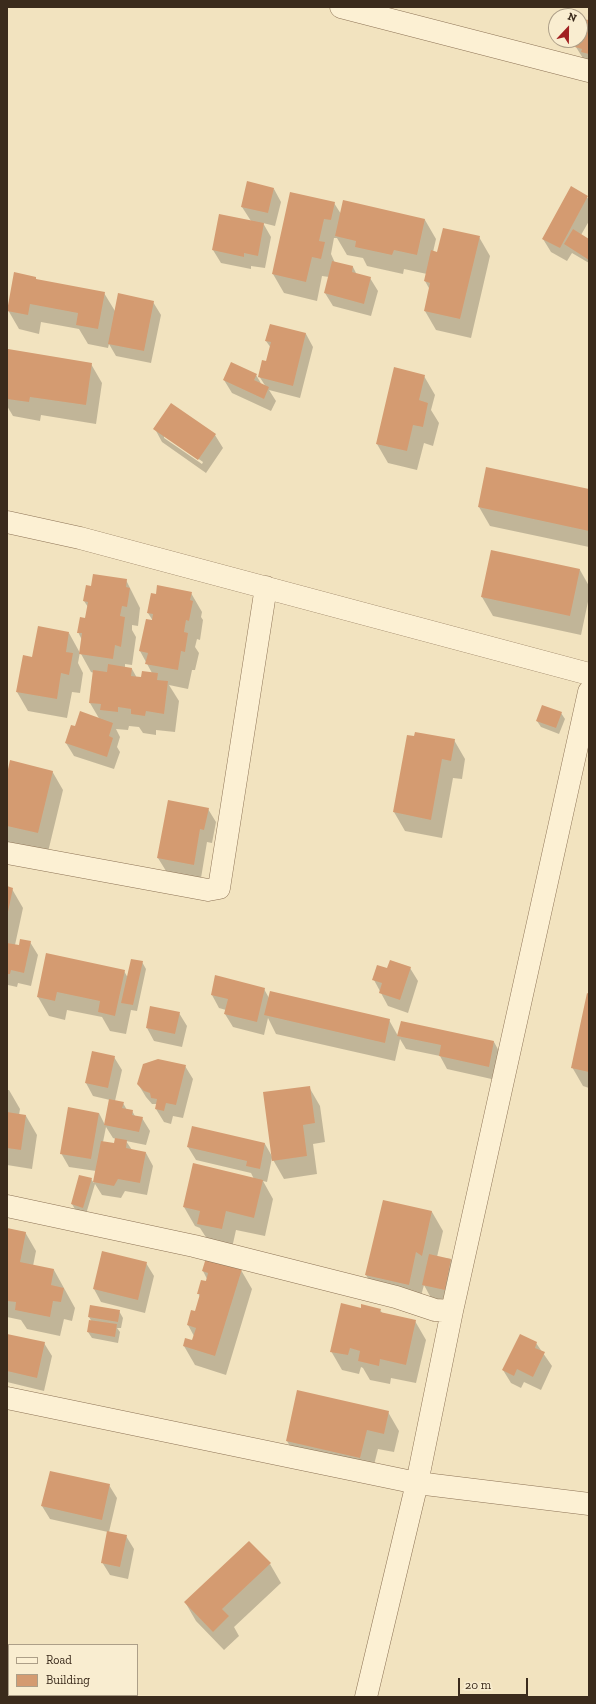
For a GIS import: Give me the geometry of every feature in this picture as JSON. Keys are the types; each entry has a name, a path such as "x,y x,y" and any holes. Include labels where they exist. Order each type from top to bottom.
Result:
{"street":[{"path":"341,7 589,71"},
{"path":"7,522 80,538 589,674"},
{"path":"7,853 208,890 219,888 266,587"},
{"path":"366,1697 417,1483 452,1311 589,692"},
{"path":"7,1206 194,1246 396,1297 435,1310 452,1311"},
{"path":"7,1398 417,1483 589,1504"}],"building":[{"path":"589,20 589,54 581,52 582,49 578,48 588,48"},
{"path":"247,181 274,188 268,213 241,207"},
{"path":"571,186 588,196 560,248 542,239"},
{"path":"290,192 335,202 331,220 324,219 319,241 325,242 321,259 312,257 306,282 272,274"},
{"path":"343,200 425,219 417,255 394,250 392,255 355,247 356,241 335,236"},
{"path":"219,214 264,223 258,256 244,253 244,257 212,250"},
{"path":"443,228 480,236 460,319 424,311 430,283 424,281 431,250 437,252"},
{"path":"573,229 589,239 589,260 564,244"},
{"path":"332,261 353,266 352,272 371,277 364,304 324,293"},
{"path":"14,272 36,277 36,279 105,292 98,329 76,325 78,313 30,304 28,315 7,311"},
{"path":"118,293 154,301 144,351 108,344"},
{"path":"270,324 306,333 293,386 258,377 262,360 266,361 271,342 265,341"},
{"path":"8,349 92,363 86,405 30,397 29,402 7,399"},
{"path":"231,362 257,374 254,380 269,387 264,399 223,380"},
{"path":"394,367 425,375 419,400 428,403 423,427 413,425 407,451 376,444"},
{"path":"171,403 216,434 198,460 153,429"},
{"path":"486,467 589,489 589,531 478,507"},
{"path":"491,550 580,569 570,616 481,597"},
{"path":"93,574 127,579 126,587 130,588 127,607 122,606 120,616 125,617 121,647 115,645 113,659 79,654 82,633 77,633 80,617 85,618 88,602 83,601 86,585 91,586"},
{"path":"157,585 192,592 190,600 193,601 189,621 186,620 184,632 188,633 185,652 181,651 178,670 145,664 148,653 139,651 146,619 152,620 153,614 147,613 151,593 156,594"},
{"path":"38,626 69,632 66,652 73,653 69,675 61,673 57,699 16,692 23,655 32,657"},
{"path":"108,664 132,668 131,676 141,677 142,671 158,673 157,680 168,681 164,714 146,711 145,716 131,714 131,709 118,707 118,712 100,710 101,704 89,703 93,670 107,672"},
{"path":"542,705 562,712 556,728 536,721"},
{"path":"80,711 113,723 109,736 113,738 107,757 65,743 71,725 75,726"},
{"path":"415,732 455,739 451,761 442,759 431,820 393,812 407,735 414,736"},
{"path":"10,760 53,771 38,833 7,826 7,774"},
{"path":"168,800 209,808 204,830 200,829 194,865 157,858"},
{"path":"7,886 13,888 8,912 7,912"},
{"path":"20,939 31,941 24,973 11,970 10,974 7,974 7,943 19,945"},
{"path":"46,953 125,970 115,1016 98,1012 100,1001 57,992 55,1001 37,997"},
{"path":"131,959 143,961 133,1005 121,1003"},
{"path":"390,960 411,967 400,1000 379,993 382,983 372,980 377,965 387,968"},
{"path":"215,975 265,988 257,1022 224,1014 228,999 211,995"},
{"path":"270,991 390,1019 385,1043 264,1015"},
{"path":"587,993 589,994 589,1072 571,1068"},
{"path":"150,1006 180,1012 175,1034 146,1028"},
{"path":"401,1021 494,1041 489,1067 439,1056 441,1045 397,1036"},
{"path":"92,1051 115,1056 108,1088 85,1083"},
{"path":"158,1059 186,1065 176,1105 166,1103 164,1111 155,1109 157,1099 151,1098 150,1093 144,1091 137,1084 143,1064"},
{"path":"310,1086 315,1123 303,1125 307,1156 272,1161 263,1092"},
{"path":"109,1099 124,1102 122,1108 133,1110 132,1115 143,1117 139,1132 104,1125"},
{"path":"68,1107 99,1113 91,1159 60,1154"},
{"path":"7,1112 26,1115 21,1150 7,1148"},
{"path":"192,1126 265,1143 260,1169 246,1166 247,1161 187,1147"},
{"path":"115,1138 127,1140 126,1148 146,1152 140,1183 118,1179 114,1186 93,1182 101,1141 114,1143"},
{"path":"193,1163 263,1180 254,1218 226,1211 222,1229 197,1224 200,1211 183,1207"},
{"path":"79,1175 92,1178 83,1208 71,1204"},
{"path":"383,1200 432,1211 422,1256 416,1252 409,1285 365,1275"},
{"path":"7,1228 26,1232 20,1262 54,1269 51,1285 64,1288 61,1302 53,1301 50,1317 15,1310 16,1302 7,1301"},
{"path":"102,1251 147,1262 138,1300 93,1289"},
{"path":"429,1254 451,1259 445,1290 422,1285"},
{"path":"206,1258 242,1269 215,1356 183,1346 185,1338 192,1340 196,1328 187,1325 191,1310 195,1311 200,1294 197,1294 201,1280 206,1281 208,1273 202,1271"},
{"path":"341,1303 361,1308 361,1304 381,1309 380,1312 416,1320 406,1365 380,1359 379,1366 358,1361 360,1351 350,1348 348,1355 330,1352"},
{"path":"90,1305 120,1310 118,1322 88,1317"},
{"path":"89,1320 117,1324 115,1337 87,1332"},
{"path":"7,1334 45,1342 37,1378 7,1371"},
{"path":"520,1334 537,1342 535,1348 545,1352 533,1377 517,1369 514,1376 502,1370"},
{"path":"297,1390 389,1411 384,1434 367,1430 360,1458 286,1441"},
{"path":"50,1471 110,1484 102,1520 41,1506"},
{"path":"107,1531 127,1535 120,1567 101,1563"},
{"path":"249,1541 271,1563 222,1609 229,1616 213,1632 184,1602"}]}
